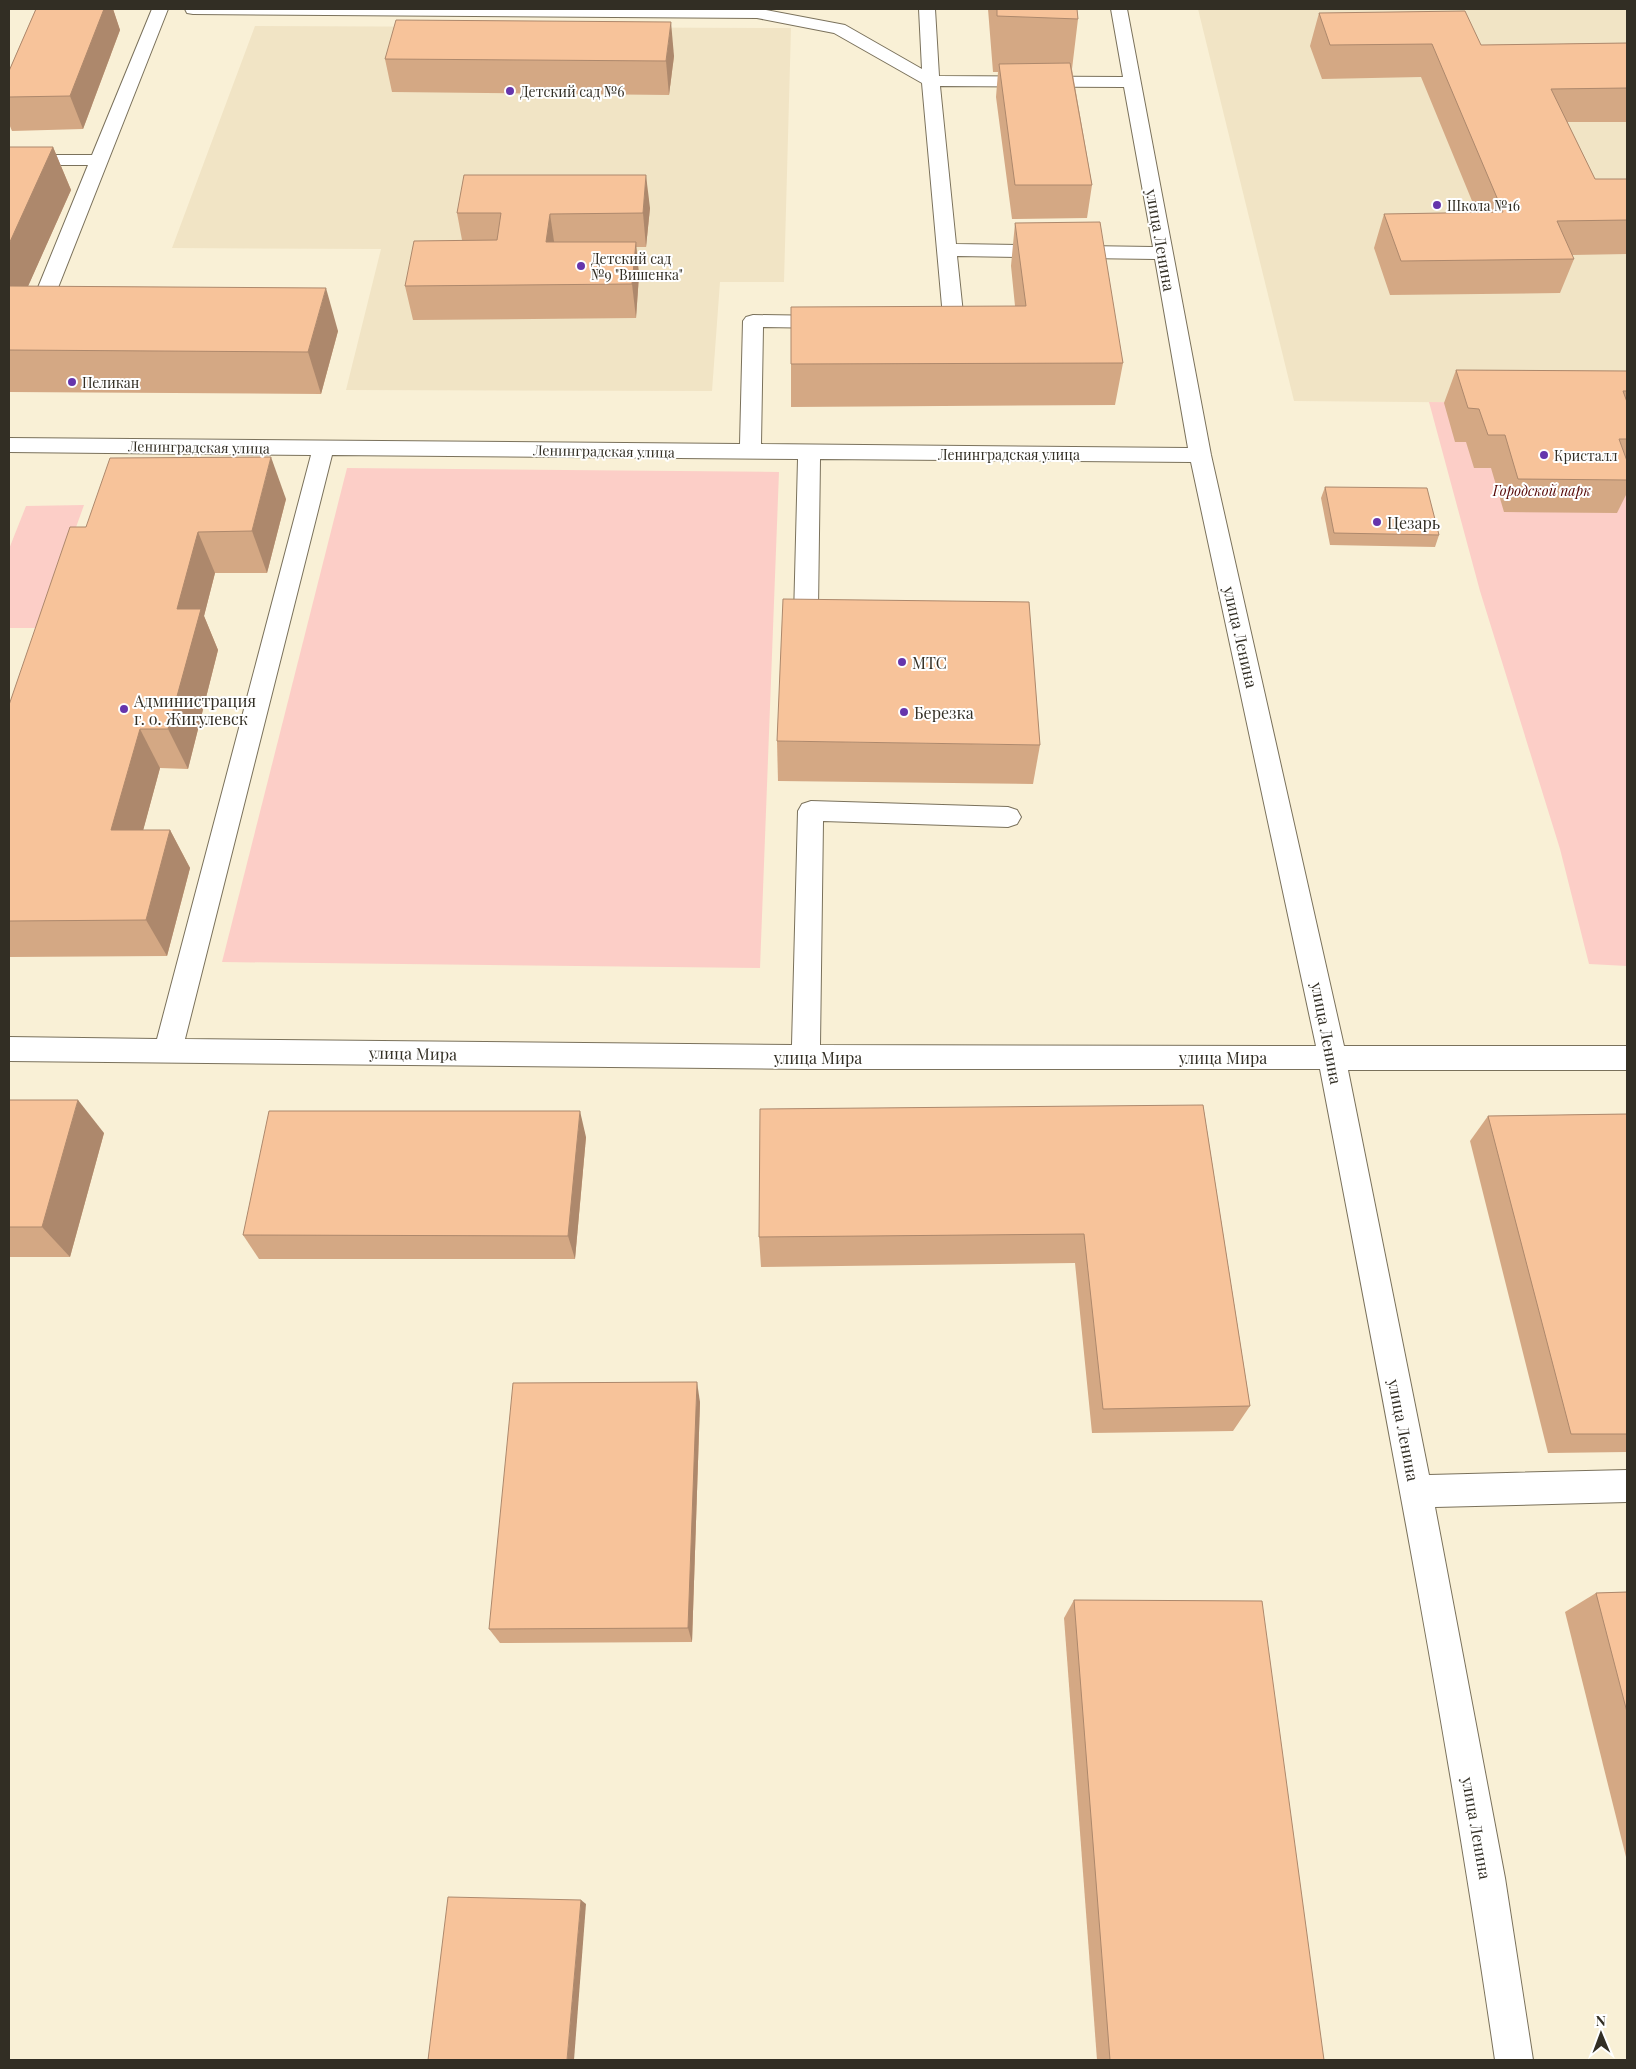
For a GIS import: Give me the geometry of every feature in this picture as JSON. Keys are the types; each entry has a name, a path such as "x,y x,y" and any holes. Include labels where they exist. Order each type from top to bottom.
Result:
{"street":[{"path":"68,313 38,312 160,9"},
{"path":"193,9 757,13 839,29 931,81 1132,82"},
{"path":"916,323 954,323 931,81 927,9"},
{"name":"улица Ленина","path":"1119,9 1200,455 1318,984 1416,1492 1487,1878 1514,2060"},
{"path":"9,160 99,160"},
{"path":"948,250 1163,253"},
{"path":"750,452 753,321 849,322"},
{"name":"Ленинградская улица","path":"9,445 1200,455"},
{"path":"168,1050 323,448"},
{"path":"809,452 806,616 844,618"},
{"path":"806,1057 811,810 1008,816"},
{"name":"улица Мира","path":"9,1049 806,1057 1627,1058"},
{"path":"1416,1492 1627,1486"}],"shaded area":[{"name":"Школа №16","path":"1198,9 1627,9 1627,404 1294,401"},
{"path":"255,26 791,28 784,282 720,282 712,391 346,390 381,249 172,248"}],"green space":[{"name":"Городской парк","path":"1429,402 1627,404 1627,966 1589,964 1560,849 1480,591"},
{"path":"347,468 779,472 760,968 222,962"},
{"path":"84,505 40,628 9,628 9,549 26,506"}],"building":[{"path":"36,9 104,9 70,96 9,97 9,71"},
{"path":"997,9 1077,9 1078,19 997,16"},
{"path":"1465,11 1481,45 1627,43 1627,88 1551,89 1595,179 1627,179 1627,220 1557,221 1574,259 1401,261 1384,214 1503,212 1432,44 1330,45 1319,13"},
{"path":"396,20 671,22 666,61 385,59"},
{"path":"1070,63 1092,185 1015,185 999,64"},
{"path":"9,147 53,147 9,244"},
{"path":"464,175 646,175 643,213 550,214 546,242 636,242 632,284 405,286 414,241 497,240 501,213 457,213"},
{"path":"1100,222 1123,363 791,364 791,307 1026,306 1015,223"},
{"path":"9,286 326,288 308,352 9,350"},
{"path":"1456,370 1627,371 1627,391 1623,391 1627,402 1627,439 1619,439 1627,461 1627,480 1518,479 1505,435 1488,435 1479,409 1468,408"},
{"name":"Администрация г. о. Жигулевск","path":"271,457 252,531 198,532 177,609 201,609 168,729 140,729 111,830 170,830 146,920 9,921 9,705 70,527 86,527 110,458"},
{"name":"Цезарь","path":"1325,487 1427,488 1439,535 1334,533"},
{"name":"Березка","path":"783,599 1029,602 1040,745 777,741"},
{"path":"9,1100 78,1100 42,1227 9,1227"},
{"path":"1203,1105 1250,1406 1103,1409 1084,1234 759,1237 760,1109"},
{"path":"269,1111 580,1111 568,1236 243,1235"},
{"path":"1627,1114 1627,1434 1571,1434 1488,1116"},
{"path":"697,1382 688,1628 489,1629 513,1383"},
{"path":"1627,1592 1627,1712 1596,1593"},
{"path":"1074,1600 1262,1601 1324,2060 1110,2060"},
{"path":"448,1897 581,1900 567,2060 428,2060"}],"place":[{"name":"Детский сад №6","path":"510,91"},
{"name":"Школа №16","path":"1437,205"},
{"name":"Детский сад №9 \"Вишенка\"","path":"581,266"},
{"name":"Пеликан","path":"72,382"},
{"name":"Кристалл","path":"1544,455"},
{"name":"Цезарь","path":"1377,522"},
{"name":"МТС","path":"902,662"},
{"name":"Администрация г. о. Жигулевск","path":"124,709"},
{"name":"Березка","path":"904,712"}]}
